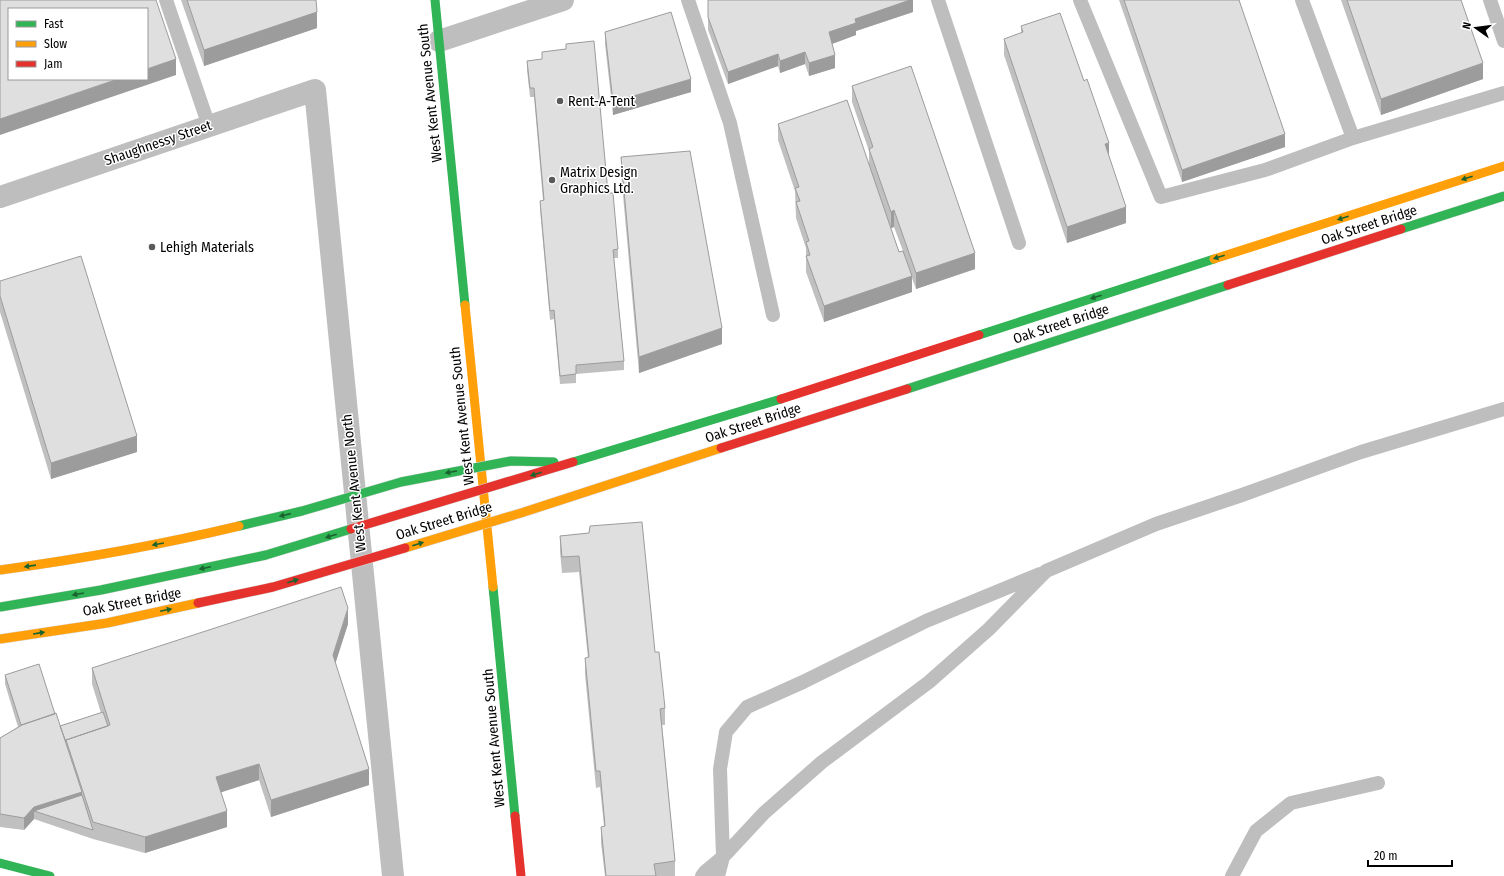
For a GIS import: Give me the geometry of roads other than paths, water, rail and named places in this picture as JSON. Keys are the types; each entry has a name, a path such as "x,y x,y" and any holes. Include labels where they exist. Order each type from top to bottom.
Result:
{"main road":[{"name":"West Kent Avenue South","path":"435,0 521,876"},
{"name":"Oak Street Bridge","path":"0,607 101,590 266,555 734,414 1504,166"},
{"name":"Oak Street Bridge","path":"0,639 107,623 273,587 528,510 1504,196"},
{"path":"0,570 46,564 177,541 302,511 401,482 511,461 573,462"},
{"path":"0,863 46,876"}],"street":[{"path":"439,41 563,0"},
{"name":"Shaughnessy Street","path":"0,197 315,90"},
{"name":"West Kent Avenue North","path":"315,90 393,876"}],"lane":[{"path":"166,0 209,126"},
{"path":"688,0 730,123 773,315"},
{"path":"938,0 1019,243"},
{"path":"1080,0 1161,197 1265,170 1353,138 1504,93"},
{"path":"1302,0 1353,138"},
{"path":"1490,0 1504,41"},
{"path":"718,876 723,857 720,770 726,732 747,707 803,682 926,621 1156,524 1361,452 1504,409"},
{"path":"702,876 723,857 764,812 822,762 929,682 989,629 1046,571"},
{"path":"1232,876 1256,831 1291,803 1378,783"}],"place":[{"name":"Rent-A-Tent","path":"560,101"},
{"name":"Matrix Design Graphics Ltd.","path":"552,180"},
{"name":"Lehigh Materials","path":"152,247"}]}
